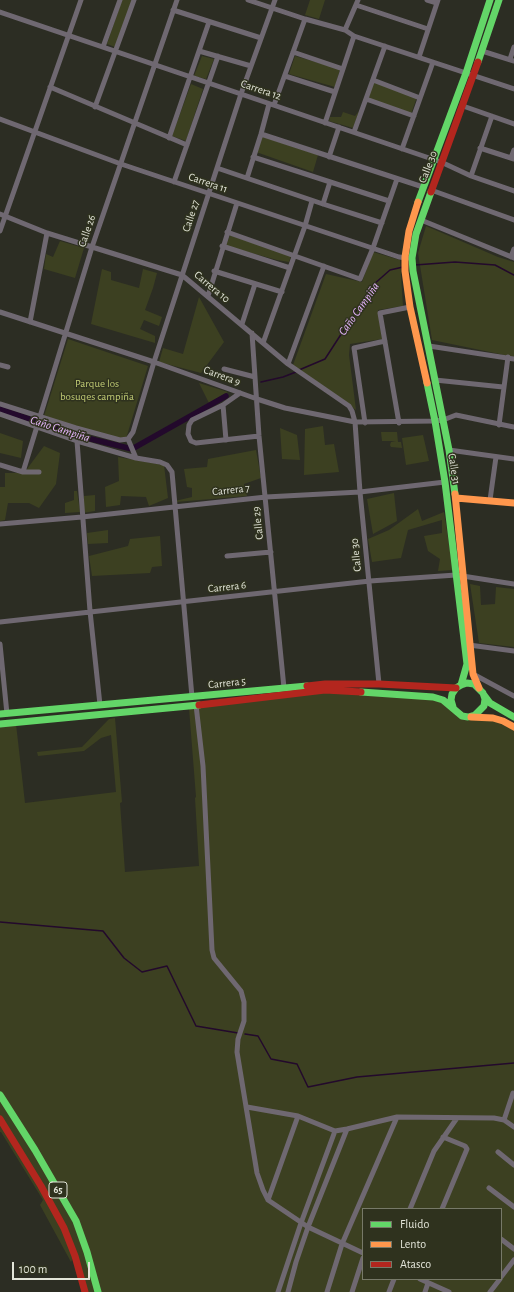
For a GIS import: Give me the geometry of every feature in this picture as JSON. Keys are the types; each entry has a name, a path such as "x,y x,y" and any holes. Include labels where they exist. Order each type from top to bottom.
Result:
{"main road":[{"name":"Calle 30","path":"429,346 409,271 409,231 432,159 466,73 490,0"},
{"name":"Calle 30","path":"408,258 420,220 474,76 499,0"},
{"name":"Calle 31","path":"409,271 410,307 435,421 460,576"},
{"name":"Calle 31","path":"429,346 449,450 456,498 460,576 467,645 467,664 458,686"},
{"path":"445,482 456,498 514,503"},
{"name":"Calle 31","path":"467,645 474,680 481,690"},
{"path":"514,717 490,703 481,690 474,684 467,683 458,686 452,694 451,700 453,707 456,712 462,716 492,718 503,721 514,727"},
{"name":"Carrera 5","path":"3,714 325,684 458,686"},
{"name":"Carrera 5","path":"0,724 196,705 325,690 433,697 443,700 453,707"},
{"path":"468,717 475,715 484,706 485,699 481,690"},
{"name":"65","path":"0,1095 76,1221 87,1252 98,1292"},
{"name":"65","path":"0,1119 41,1186 64,1228 84,1292"}],"street":[{"path":"0,231 2,215 34,132 80,0"},
{"path":"104,47 120,0"},
{"path":"95,107 134,0"},
{"name":"Calle 26","path":"23,472 36,425 92,247 177,0"},
{"path":"248,0 305,19 345,30 354,36 514,89"},
{"name":"Calle 27","path":"128,439 133,432 154,362 241,94 275,0"},
{"path":"419,57 438,2 427,0"},
{"path":"345,30 357,3 428,29"},
{"path":"173,10 261,38"},
{"name":"Carrera 12","path":"0,12 442,162 471,176 514,191"},
{"path":"247,178 261,134 285,76 305,19"},
{"path":"169,138 208,22"},
{"path":"325,122 354,36"},
{"path":"354,132 385,46"},
{"path":"482,51 512,60 514,48"},
{"path":"199,50 251,66"},
{"path":"294,52 342,69"},
{"path":"174,182 218,56"},
{"path":"402,149 433,62"},
{"path":"285,76 335,92"},
{"path":"373,80 420,98"},
{"path":"50,87 134,124 187,145"},
{"path":"366,99 414,116"},
{"path":"463,106 514,124"},
{"path":"471,176 492,116"},
{"name":"Carrera 11","path":"0,119 121,164 209,194 399,257 408,258"},
{"path":"329,156 339,127"},
{"path":"261,134 423,187"},
{"path":"480,148 513,159 514,150"},
{"path":"254,157 389,201"},
{"path":"217,168 382,223"},
{"path":"227,232 360,279 373,248 397,179"},
{"path":"323,204 330,182"},
{"path":"431,190 514,220"},
{"path":"263,343 295,256 312,200"},
{"path":"208,296 214,271 237,203"},
{"name":"Carrera 10","path":"2,215 47,233 182,275 288,364 349,406 355,422"},
{"path":"420,220 513,257 514,249"},
{"path":"30,322 47,233"},
{"path":"222,246 290,268"},
{"path":"288,364 324,266"},
{"path":"214,271 282,292"},
{"path":"242,324 255,284"},
{"path":"399,423 380,314 410,307"},
{"name":"Carrera 9","path":"0,312 154,362 285,408 365,423 435,421 443,420 456,415 514,427"},
{"name":"Calle 29","path":"252,333 259,436 284,688"},
{"path":"365,423 354,348 385,341"},
{"path":"429,346 514,359"},
{"path":"499,425 508,357"},
{"path":"0,365 8,367"},
{"path":"224,369 255,377"},
{"path":"435,380 503,387"},
{"path":"240,393 223,405 192,420 189,425 188,434 191,441 196,443 259,436"},
{"path":"0,404 39,417 76,435 136,458 160,462 167,465 172,472 192,697"},
{"path":"223,405 226,440"},
{"path":"0,414 76,435 120,440 128,439 136,458"},
{"name":"Calle 30","path":"355,422 360,492 380,684"},
{"path":"76,435 90,611 100,705"},
{"path":"449,450 514,459"},
{"path":"490,500 496,457"},
{"path":"0,465 23,472 39,472"},
{"name":"Carrera 7","path":"0,524 82,517 174,506 360,492 445,482"},
{"path":"227,556 271,552"},
{"name":"Carrera 6","path":"0,622 370,581 460,576 514,584"},
{"path":"0,644 3,714"},
{"path":"467,645 514,651"},
{"path":"473,674 514,696"},
{"path":"196,705 203,766 212,950 214,958 241,991 244,1002 244,1021 238,1040 237,1052 257,1173 262,1190 268,1200 301,1223 362,1253"},
{"path":"504,1120 514,1092"},
{"path":"247,1107 298,1116 335,1131 397,1118 494,1118 504,1120 514,1127"},
{"path":"268,1200 298,1116"},
{"path":"327,1292 342,1244 397,1118"},
{"path":"410,1208 434,1151 457,1118"},
{"path":"288,1292 308,1227 347,1129"},
{"path":"278,1292 301,1223 335,1131"},
{"path":"442,1208 467,1149 465,1146 443,1138"},
{"path":"498,1152 514,1165"},
{"path":"489,1188 514,1207"},
{"path":"502,1240 514,1249"},
{"path":"502,1276 514,1260"},
{"path":"352,1292 362,1261"},
{"path":"389,1292 394,1280"},
{"path":"422,1280 449,1292"},
{"path":"490,1292 499,1280"},
{"path":"425,1292 428,1283"}],"green space":[{"path":"122,0 132,0 115,47 107,44"},
{"path":"310,0 325,0 319,19 305,15"},
{"path":"202,56 214,59 206,79 194,76"},
{"path":"295,56 340,69 335,87 289,74"},
{"path":"373,82 417,97 411,114 367,98"},
{"path":"191,84 203,89 186,141 172,136"},
{"path":"359,111 353,128 329,121 330,117 341,117 343,112 355,116"},
{"path":"261,136 318,155 313,172 256,152"},
{"path":"426,226 498,257 514,262 514,357 432,340 418,253"},
{"path":"230,235 291,256 289,262 226,246"},
{"path":"60,241 84,248 75,278 44,269 46,254 53,257"},
{"path":"373,252 400,260 403,306 378,310 382,339 350,344 349,355 356,410 293,365 326,274 362,282"},
{"path":"102,269 111,272 111,280 139,288 143,269 157,273 145,310 162,317 159,326 144,320 140,329 155,336 155,343 91,324"},
{"path":"199,297 224,342 201,373 159,362 163,348 183,354"},
{"name":"Parque los bosuqes campiña","path":"68,339 148,366 125,442 44,416"},
{"path":"199,383 228,392 209,403"},
{"path":"323,426 325,445 334,444 339,472 304,475 305,429"},
{"path":"280,428 297,435 300,460 282,459"},
{"path":"381,432 397,432 398,442 401,442 402,448 391,447 391,442 396,441 382,441"},
{"path":"0,433 23,441 21,458 0,453"},
{"path":"423,435 429,461 406,465 402,438"},
{"path":"44,446 60,453 56,484 39,508 29,503 8,503 5,520 0,521 0,487 5,487 5,473 24,473"},
{"path":"256,450 261,478 244,484 247,496 175,501 192,497 192,488 187,487 184,469 207,467 208,459"},
{"path":"118,457 164,465 168,498 149,506 146,497 121,496 120,505 106,507 105,487 119,481"},
{"path":"74,491 77,491 80,512 65,513 65,503 74,500"},
{"path":"394,493 397,521 373,534 367,499"},
{"path":"95,495 95,511 83,513 84,496"},
{"path":"418,509 422,521 444,512 453,570 438,571 440,559 428,551 424,536 442,533 442,520 408,530 401,558 372,562 368,539 389,530"},
{"path":"108,530 108,543 88,544 87,533"},
{"path":"160,536 162,566 152,567 150,573 92,576 89,556 128,546 130,539"},
{"path":"470,584 480,586 481,605 495,604 496,587 514,589 514,647 479,643"},
{"path":"326,692 433,699 442,701 455,713 492,720 514,730 514,1292 83,1292 73,1258 71,1262 40,1205 43,1200 0,1132 0,726 16,724 25,803 116,792 111,735 101,738 84,751 38,756 37,752 82,747 109,719 115,718 122,802 120,803 125,872 199,866 196,797 189,708"}],"waterway":[{"name":"Caño Campiña","path":"415,265 455,262 495,265 514,275"},
{"name":"Caño Campiña","path":"299,370 325,359 373,285 390,270 403,267"},
{"name":"Caño Campiña","path":"261,382 283,377 296,372"},
{"name":"Caño Campiña","path":"0,409 83,437 132,449 226,396"},
{"path":"0,922 103,931 124,958 142,972 167,966 196,1026 238,1033"},
{"path":"245,1034 258,1036 271,1059 297,1064 308,1087 357,1077 514,1063"}],"traffic: fast":[{"path":"418,202 466,73 490,0"},
{"path":"478,62 499,0"},
{"path":"431,192 416,234 412,258 413,271 449,450 455,494"},
{"path":"427,383 445,482 467,664 461,685"},
{"path":"361,692 433,697 443,700 462,716 468,717 475,715 484,706 485,699 483,693 474,684 467,683 461,685 456,688 452,694 451,700 453,707"},
{"path":"0,714 307,686"},
{"path":"484,695 490,703 514,717"},
{"path":"0,724 199,705"},
{"path":"0,1095 35,1150 76,1221 87,1252 98,1292"}],"traffic: slow":[{"path":"418,202 409,231 405,257 405,271 410,307 427,383"},
{"path":"455,494 473,674 479,688"},
{"path":"456,498 514,503"},
{"path":"471,717 493,718 514,727"}],"traffic: jam":[{"path":"431,192 478,62"},
{"path":"307,686 325,684 379,684 456,688"},
{"path":"199,705 325,690 361,692"},
{"path":"0,1119 41,1186 64,1228 75,1256 85,1292"}]}
